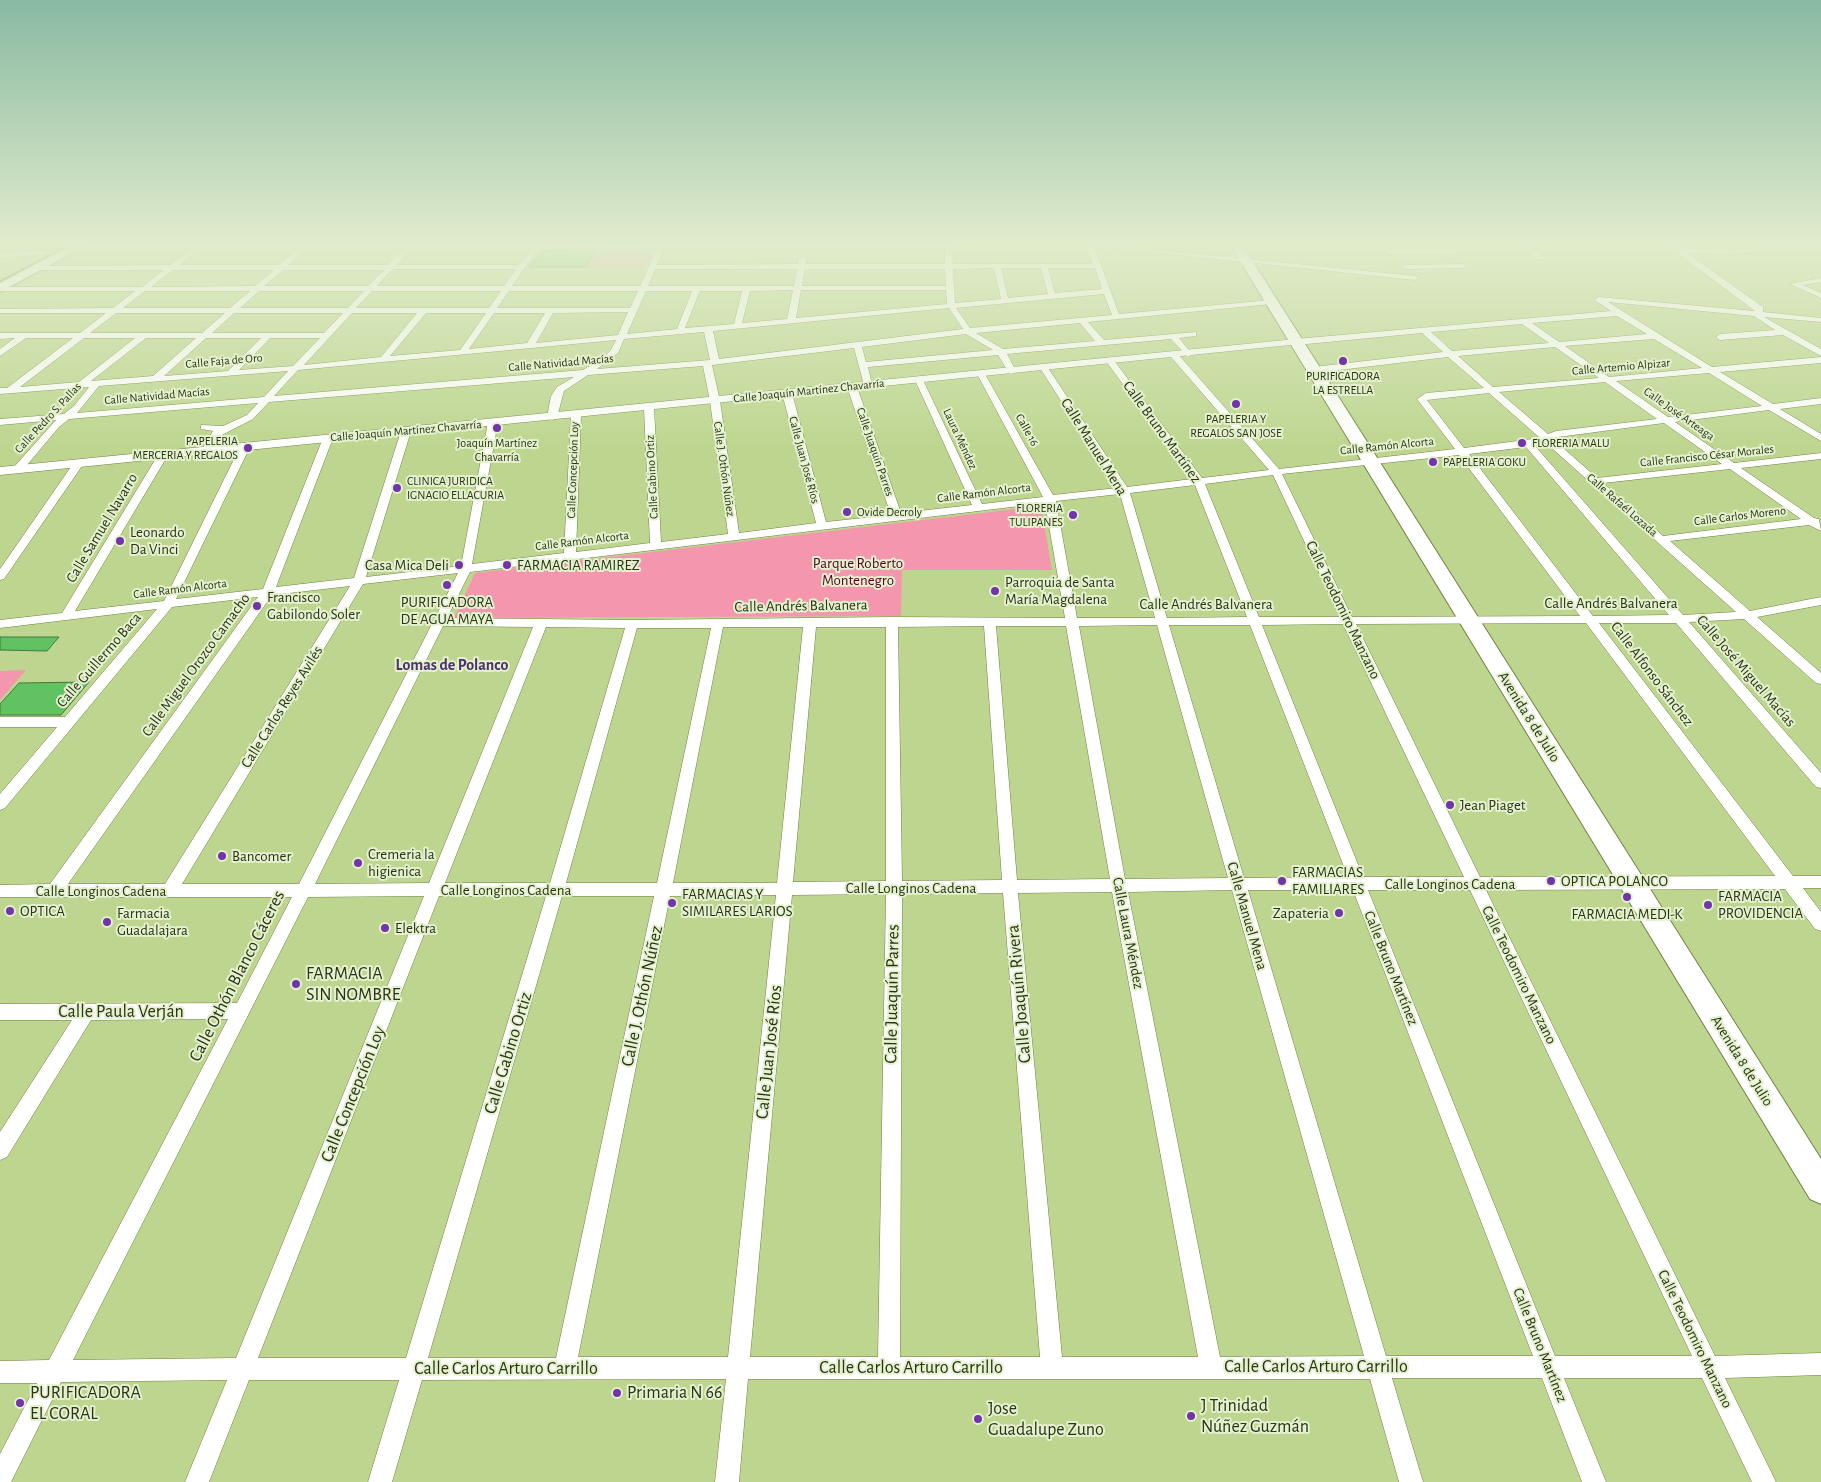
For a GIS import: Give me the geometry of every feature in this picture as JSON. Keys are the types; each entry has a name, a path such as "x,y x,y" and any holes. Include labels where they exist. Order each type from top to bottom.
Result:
{"main road":[{"name":"Avenida 8 de Julio","path":"1279,315 1821,1188"}],"street":[{"path":"10,390 110,315"},
{"path":"155,379 227,315"},
{"path":"208,450 214,435 246,421 346,315"},
{"path":"383,360 420,315"},
{"path":"462,352 487,315"},
{"path":"530,346 548,315"},
{"path":"552,417 556,396 560,389 606,360 615,350 631,315"},
{"path":"680,332 687,315"},
{"path":"737,327 740,315"},
{"path":"791,321 792,315"},
{"name":"Calle Faja de Oro","path":"0,391 296,368 853,315"},
{"path":"957,315 968,331 1001,352 1012,371"},
{"name":"Calle Natividad Macías","path":"0,422 711,362 821,350 857,343 1125,315"},
{"name":"Calle Joaquín Martínez Chavarría","path":"0,471 649,408 1296,342 1585,315"},
{"path":"1623,315 1821,438"},
{"path":"1759,315 1758,318 1821,353"},
{"path":"1778,315 1821,320"},
{"path":"1082,320 1101,342"},
{"name":"Calle José Arteaga","path":"1523,321 1732,466 1818,523"},
{"path":"708,329 715,401"},
{"name":"Calle Rafaél Lozada","path":"1423,330 1821,680"},
{"path":"1720,338 1784,332"},
{"path":"864,365 1193,334"},
{"path":"0,336 328,335"},
{"path":"0,353 24,336"},
{"name":"Calle Pedro S. Pallas","path":"81,385 143,336"},
{"path":"230,373 268,336"},
{"name":"Calle Teodomiro Manzano","path":"1173,336 1181,354 1276,472 1764,1482"},
{"path":"1314,370 1450,354 1656,336"},
{"path":"857,343 868,385"},
{"name":"Calle Artemio Alpizar","path":"1422,397 1821,360"},
{"name":"Calle Bruno Martínez","path":"1110,361 1199,481 1594,1482"},
{"name":"Calle Manuel Mena","path":"1044,368 1124,490 1411,1482"},
{"name":"Calle 16","path":"981,374 1050,499"},
{"name":"Laura Méndez","path":"919,380 978,508"},
{"name":"Calle Pedro S. Pallas","path":"18,469 56,425 77,408 96,384"},
{"name":"Calle Juaquín Parres","path":"852,387 898,517"},
{"name":"Calle Juan José Ríos","path":"787,393 822,526"},
{"name":"Calle Alfonso Sánchez","path":"1422,397 1821,924"},
{"name":"Calle J. Othón Núñez","path":"715,401 734,536"},
{"name":"Calle Ramón Alcorta","path":"0,624 1199,481 1538,443 1556,434 1821,401"},
{"name":"Calle Gabino Ortiz","path":"649,408 656,546"},
{"name":"Calle Concepción Loy","path":"570,556 576,415"},
{"name":"Calle Othón Blanco Cáceres","path":"0,1478 304,890 466,568 493,422"},
{"path":"204,427 225,429"},
{"name":"Calle Carlos Reyes Avilés","path":"169,891 359,581 406,431"},
{"name":"Calle Miguel Orozco Camacho","path":"54,891 268,592 328,438"},
{"name":"Calle José Miguel Macías","path":"1528,444 1821,783"},
{"name":"Calle Guillermo Baca","path":"0,804 168,604 245,446"},
{"name":"Calle Samuel Navarro","path":"66,616 163,455"},
{"name":"Calle Francisco César Morales","path":"1595,481 1821,456"},
{"path":"0,577 80,463"},
{"name":"Calle Laura Méndez","path":"1050,499 1119,887 1211,1367"},
{"name":"Calle Carlos Moreno","path":"1662,540 1818,523"},
{"name":"Calle Andrés Balvanera","path":"440,622 632,624 892,621 1679,619 1747,615 1821,601"},
{"name":"Calle Juaquín Parres","path":"889,1368 894,889 892,621"},
{"name":"Calle Joaquín Rivera","path":"990,621 1010,887 1052,1367"},
{"name":"Calle Juan José Ríos","path":"728,1482 810,622"},
{"name":"Calle J. Othón Núñez","path":"565,1368 718,623"},
{"name":"Calle Concepción Loy","path":"197,1482 541,624"},
{"name":"Calle Gabino Ortiz","path":"380,1482 556,890 632,624"},
{"path":"0,722 67,722"},
{"name":"Calle Longinos Cadena","path":"0,891 894,889 1238,884 1475,885 1821,882"},
{"name":"Calle Paula Verján","path":"0,1012 241,1012"},
{"path":"0,1150 86,1012"},
{"name":"Calle Carlos Arturo Carrillo","path":"0,1372 565,1368 1708,1367 1821,1364"}],"green space":[{"name":"Parque Roberto Montenegro","path":"1041,506 1052,570 902,570 901,616 454,618 475,573"},
{"path":"26,670 0,700 0,671"}],"building":[{"path":"0,637 59,637 47,651 0,650"},
{"path":"89,682 61,715 0,715 0,704 19,683"}],"place":[{"name":"PURIFICADORA LA ESTRELLA","path":"1343,361"},
{"name":"PAPELERIA Y REGALOS SAN JOSE","path":"1236,404"},
{"name":"Joaquín Martínez Chavarría","path":"497,428"},
{"name":"FLORERIA MALU","path":"1522,443"},
{"name":"PAPELERIA MERCERIA Y REGALOS","path":"248,448"},
{"name":"PAPELERIA GOKU","path":"1433,462"},
{"name":"CLINICA JURIDICA IGNACIO ELLACURIA","path":"397,488"},
{"name":"Ovide Decroly","path":"847,512"},
{"name":"FLORERIA TULIPANES","path":"1073,515"},
{"name":"Leonardo Da Vinci","path":"120,541"},
{"name":"Casa Mica Deli","path":"459,565"},
{"name":"FARMACIA RAMIREZ","path":"507,565"},
{"name":"PURIFICADORA DE AGUA MAYA","path":"447,585"},
{"name":"Parroquia de Santa María Magdalena","path":"995,591"},
{"name":"Francisco Gabilondo Soler","path":"257,606"},
{"name":"Jean Piaget","path":"1450,805"},
{"name":"Bancomer","path":"222,856"},
{"name":"Cremeria la higienica","path":"358,863"},
{"name":"FARMACIAS FAMILIARES","path":"1282,881"},
{"name":"OPTICA POLANCO","path":"1551,881"},
{"name":"FARMACIA MEDI-K","path":"1627,897"},
{"name":"FARMACIAS Y SIMILARES LARIOS","path":"672,903"},
{"name":"FARMACIA PROVIDENCIA","path":"1708,905"},
{"name":"OPTICA","path":"10,911"},
{"name":"Zapateria","path":"1339,913"},
{"name":"Farmacia Guadalajara","path":"107,922"},
{"name":"Elektra","path":"385,928"},
{"name":"FARMACIA SIN NOMBRE","path":"296,984"},
{"name":"Primaria N 66","path":"617,1393"},
{"name":"PURIFICADORA EL CORAL","path":"20,1403"},
{"name":"J Trinidad Núñez Guzmán","path":"1191,1416"},
{"name":"Jose Guadalupe Zuno","path":"978,1419"}],"district":[{"name":"Lomas de Polanco","path":"452,665"}]}
